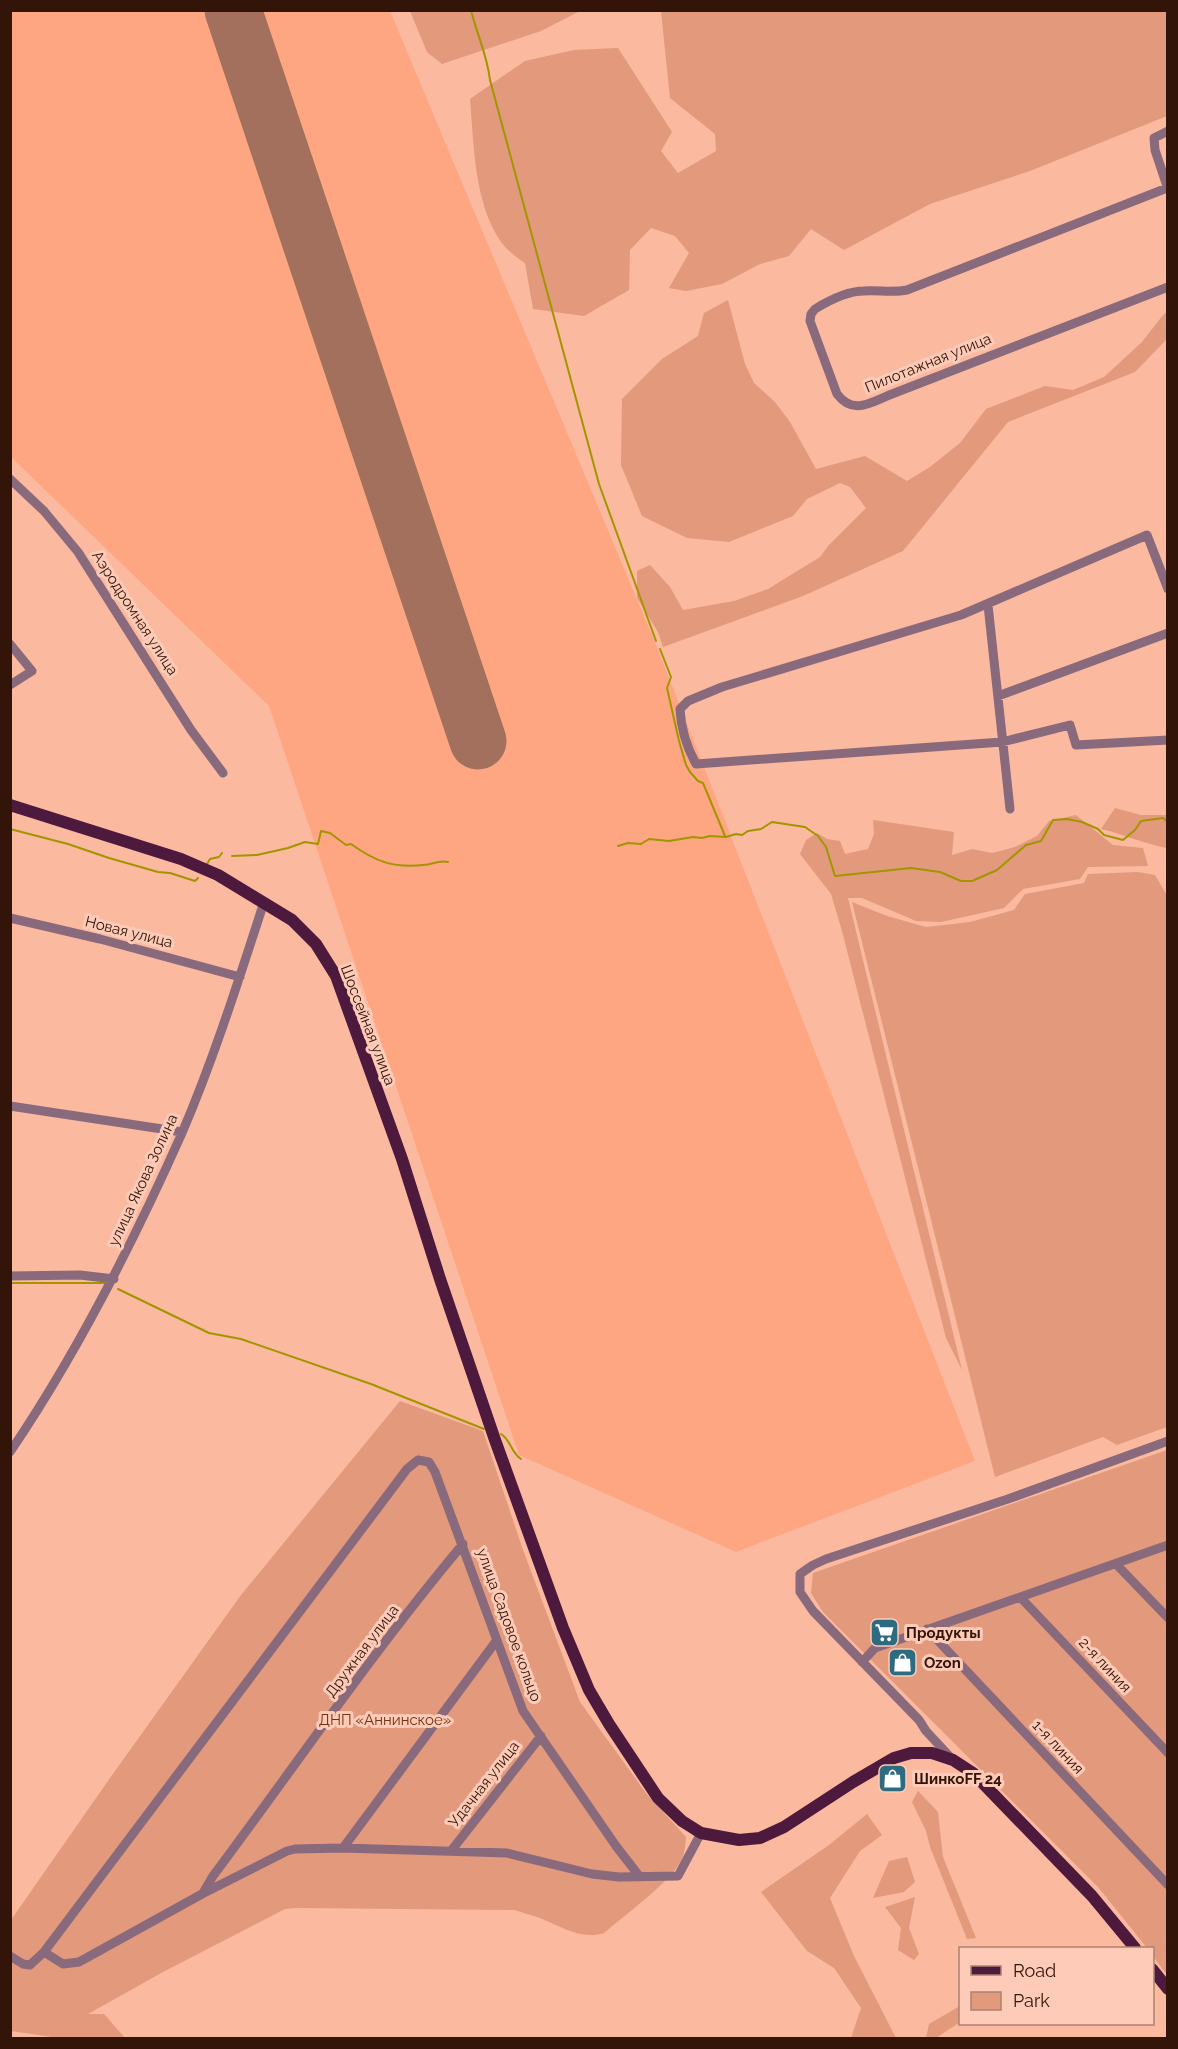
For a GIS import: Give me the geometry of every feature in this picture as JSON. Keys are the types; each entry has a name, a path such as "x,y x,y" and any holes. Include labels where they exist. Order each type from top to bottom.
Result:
{"main road":[{"name":"Шоссейная улица","path":"10,805 181,859 218,875 291,920 316,944 336,976 402,1159 495,1440 563,1628 589,1690 658,1798 682,1821 701,1833"},
{"path":"701,1833 739,1840 760,1838 784,1827 861,1776 894,1758 932,1753 953,1760 973,1773 1069,1871 1135,1947"},
{"path":"1154,1972 1167,1989"}],"street":[{"name":"Пилотажная улица","path":"1167,131 1154,138 1155,150 1167,189 907,290 861,291 848,295 815,309 810,321 837,394 845,404 853,407 862,406 1167,286"},
{"name":"Аэродромная улица","path":"10,479 44,511 78,552 191,730 222,773"},
{"path":"1167,589 1147,535 988,605 722,687 688,701 680,710 681,727 687,749 696,764 1002,742 1070,725 1076,746 1167,740"},
{"path":"988,605 1010,809"},
{"path":"998,696 1167,633"},
{"path":"10,645 32,671 10,686"},
{"name":"улица Якова Золина","path":"10,1452 43,1404 114,1279 182,1132 205,1076 264,902"},
{"name":"Новая улица","path":"10,918 100,939 240,977"},
{"path":"10,1106 182,1132"},
{"path":"10,1276 80,1275 114,1279"},
{"path":"953,1760 919,1720 813,1611 800,1592 800,1574 826,1559 1008,1499 1167,1441"},
{"name":"улица Садовое кольцо","path":"44,1952 407,1469 418,1460 426,1460 433,1467 524,1711 616,1846 640,1877"},
{"name":"Дружная улица","path":"202,1894 435,1577 463,1544"},
{"path":"862,1662 875,1648 1167,1545"},
{"path":"1116,1564 1167,1618"},
{"name":"2-я линия","path":"1022,1598 1167,1753"},
{"name":"1-я линия","path":"927,1629 1167,1885"},
{"path":"343,1848 497,1640"},
{"name":"Удачная улица","path":"452,1851 541,1736"},
{"path":"10,1956 22,1964 30,1965 44,1952 63,1964 79,1962 202,1894 295,1849 343,1848 507,1853 592,1874 619,1877 678,1876 701,1833"}],"shaded area":[{"path":"10,11 390,11 657,647 975,1461 736,1552 519,1455 269,706 11,457"}],"green space":[{"path":"410,11 580,11 541,31 442,64 427,52"},
{"path":"661,11 1167,11 1167,116 1030,171 930,204 844,250 811,229 789,256 760,264 722,284 686,291 669,288 689,253 675,236 651,228 630,250 629,290 584,316 533,309 525,263 507,249 496,234 482,198 475,157 470,99 525,61 574,50 618,48 672,132 661,151 678,173 716,151 715,134 670,98"},
{"path":"728,300 745,364 754,383 775,402 790,422 816,469 865,456 907,481 930,467 960,443 986,409 1045,386 1073,390 1104,377 1142,342 1167,312 1167,339 1135,372 1008,422 903,551 803,596 663,647 658,632 637,598 637,571 650,565 670,587 683,610 734,601 768,589 820,557 866,508 850,487 840,483 807,499 793,516 729,542 687,538 642,516 621,465 622,399 662,359 698,336 704,313"},
{"path":"1115,808 1141,815 1167,815 1167,848 1101,829"},
{"path":"1076,815 1113,845 1143,848 1148,866 1088,867 1080,879 1023,889 1004,908 941,922 916,921 862,898 848,898 962,1370 946,1338 831,894 800,854 806,840 817,833 827,839 840,841 845,854 868,849 874,834 873,820 954,832 952,855 972,849 992,853 1015,847 1037,836 1049,821"},
{"path":"1138,872 1155,875 1168,897 1167,1427 1117,1445 1103,1437 995,1477 852,902 887,916 926,927 970,922 1014,910 1025,894 1084,883 1088,874"},
{"name":"ДНП «Аннинское»","path":"400,1401 483,1431 523,1550 580,1702 646,1793 686,1837 684,1854 679,1864 673,1873 644,1900 604,1933 596,1935 572,1932 514,1910 285,1909 88,2014 104,2014 125,2038 59,2038 11,2031 11,1920 241,1595"},
{"path":"1167,1450 1167,1975 1154,1957 1154,1947 1146,1947 1098,1887 823,1612 811,1593 813,1573"},
{"path":"918,1791 938,1812 943,1857 976,1938 967,1939 930,1847 926,1831 912,1802"},
{"path":"867,1814 882,1835 860,1851 830,1898 854,1956 896,2038 851,2038 861,2008 834,1968 807,1951 761,1892 829,1845"},
{"path":"907,1857 915,1882 904,1892 873,1898 889,1861"},
{"path":"915,1897 909,1928 919,1954 914,1960 898,1950 901,1928 885,1907"},
{"path":"959,2007 959,2023 936,2038 926,2038 929,2024"}],"waterway":[{"path":"471,10 487,62 599,484 656,641"},
{"path":"660,649 671,677 667,688 686,765 698,781 703,783 725,836"},
{"path":"618,846 628,843 641,844 649,839 669,841 693,837 742,835 748,831 761,829 772,822 805,827 818,836 826,847 835,876 911,868 940,872 961,881 972,881 997,870 1026,845 1041,841 1053,820 1067,819 1082,822 1098,829 1104,835 1123,840 1135,830 1141,821 1163,818 1168,822"},
{"path":"10,829 158,872 170,873 195,881 198,878"},
{"path":"232,856 257,855 305,842 318,844 321,831 330,833 346,845 351,844 385,862 403,866 448,862"},
{"path":"207,864 210,859 219,857 222,853"},
{"path":"10,1283 106,1283"},
{"path":"118,1289 209,1333 241,1339 371,1384 484,1429"},
{"path":"501,1434 521,1459"}],"runway":[{"path":"233,10 478,741"}],"place":[{"name":"Продукты","path":"885,1633"},
{"name":"Ozon","path":"903,1663"},
{"name":"ШинкоFF 24","path":"893,1779"}]}
